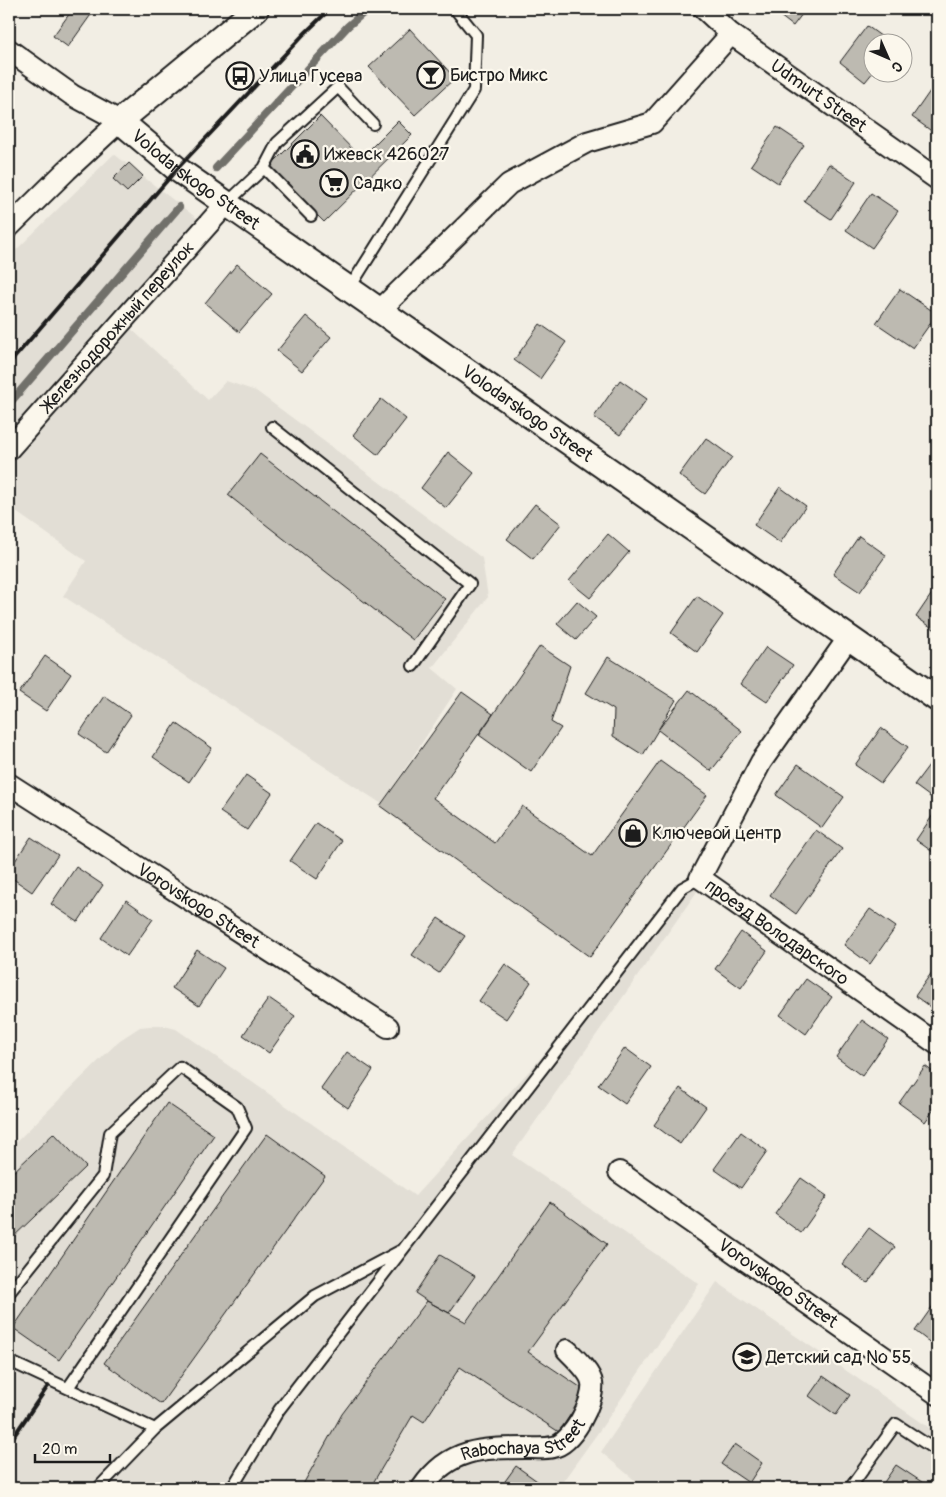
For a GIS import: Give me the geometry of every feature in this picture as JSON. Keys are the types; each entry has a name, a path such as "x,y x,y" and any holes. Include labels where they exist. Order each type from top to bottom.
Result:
{"street":[{"path":"9,227 120,121 256,9"},
{"name":"Udmurt Street","path":"704,9 730,34 937,179"},
{"path":"380,310 508,184 587,142 652,123 730,34"},
{"path":"9,50 72,95 120,121"},
{"name":"Volodarskogo Street","path":"120,121 177,169 937,699"},
{"name":"Железнодорожный переулок","path":"9,449 227,203"},
{"name":"проезд Володарского","path":"849,637 761,762 700,878 937,1044"},
{"name":"Vorovskogo Street","path":"9,784 388,1027"},
{"name":"Vorovskogo Street","path":"619,1172 937,1394"},
{"name":"Rabochaya Street","path":"422,1488 443,1464 467,1452 499,1448 553,1448 563,1443 581,1419 592,1394 592,1381 586,1371 567,1350"}],"lane":[{"path":"349,289 474,90 476,34 456,9"},
{"path":"227,203 264,168 276,143 338,87 373,124"},
{"path":"264,168 311,216"},
{"path":"272,427 470,584 413,666"},
{"path":"232,1488 279,1410 682,888 700,878"},
{"path":"9,1293 103,1176 110,1133 180,1067 236,1107 246,1128 68,1388"},
{"path":"98,1488 155,1429 315,1296 403,1249"},
{"path":"9,1361 155,1429"},
{"path":"850,1488 896,1424 937,1451"}],"shaded area":[{"path":"114,154 203,223 127,325 208,400 226,381 256,391 482,558 488,597 432,668 457,689 382,804 63,596 86,561 9,507 9,257"},
{"path":"682,879 698,890 512,1155 699,1284 602,1427 558,1488 9,1488 9,1149 120,1040 140,1027 160,1025 176,1029 415,1196 603,990"},
{"name":"Детский сад № 55","path":"717,1282 937,1433 937,1488 644,1488 601,1452"}],"building":[{"path":"73,9 95,9 68,47 53,36"},
{"path":"771,9 806,9 793,26"},
{"path":"867,26 875,32 864,32 864,81 840,62"},
{"path":"410,29 455,78 415,115 369,67"},
{"path":"937,81 937,135 912,117"},
{"path":"320,116 361,158 398,121 412,135 324,222 269,167"},
{"path":"777,127 804,145 778,183 751,165"},
{"path":"129,163 143,176 127,192 113,179"},
{"path":"829,164 856,182 831,219 804,201"},
{"path":"871,193 898,211 872,248 846,230"},
{"path":"237,264 272,294 239,332 205,303"},
{"path":"900,289 937,314 913,348 876,323"},
{"path":"306,316 331,337 302,371 277,351"},
{"path":"540,324 566,342 540,379 514,360"},
{"path":"620,380 647,399 620,435 594,417"},
{"path":"381,399 406,419 378,455 353,435"},
{"path":"706,438 732,457 705,494 679,475"},
{"path":"448,452 474,473 446,508 421,488"},
{"path":"260,454 445,599 413,640 228,495"},
{"path":"780,487 806,506 780,543 754,525"},
{"path":"535,504 561,524 533,559 507,539"},
{"path":"608,534 629,552 590,598 569,581"},
{"path":"859,536 886,555 860,592 833,574"},
{"path":"937,586 937,631 916,617"},
{"path":"697,596 723,615 697,652 671,633"},
{"path":"577,601 596,617 576,640 557,624"},
{"path":"540,646 570,666 551,722 561,728 531,772 479,735"},
{"path":"766,647 793,665 767,702 740,684"},
{"path":"45,656 71,674 46,711 19,693"},
{"path":"608,657 676,700 643,755 613,736 614,710 586,693"},
{"path":"689,690 742,731 711,771 658,730"},
{"path":"462,692 493,714 433,798 495,843 522,806 592,856 660,761 707,795 590,957 380,806"},
{"path":"104,696 131,715 106,752 79,734"},
{"path":"176,723 212,748 189,782 153,757"},
{"path":"881,728 908,747 881,783 855,765"},
{"path":"932,761 937,765 937,802 914,785"},
{"path":"798,764 844,797 822,828 776,795"},
{"path":"246,775 272,793 247,830 220,812"},
{"path":"937,809 937,855 916,840"},
{"path":"316,823 342,841 317,879 290,861"},
{"path":"816,830 842,849 796,914 770,895"},
{"path":"31,837 58,855 32,892 9,876 9,870"},
{"path":"76,867 103,885 78,922 51,904"},
{"path":"126,900 153,919 127,956 101,938"},
{"path":"870,909 896,927 870,964 844,945"},
{"path":"438,918 465,936 439,973 412,955"},
{"path":"741,932 767,951 741,988 715,969"},
{"path":"197,950 224,968 199,1006 172,988"},
{"path":"505,964 531,982 506,1019 479,1001"},
{"path":"937,965 937,1012 915,996"},
{"path":"806,979 832,997 806,1034 780,1015"},
{"path":"269,998 295,1016 269,1053 243,1035"},
{"path":"862,1020 888,1039 862,1076 836,1057"},
{"path":"625,1048 651,1067 625,1104 598,1085"},
{"path":"347,1052 373,1070 348,1108 321,1089"},
{"path":"925,1066 937,1075 937,1105 925,1122 899,1103"},
{"path":"680,1088 706,1107 680,1144 654,1125"},
{"path":"167,1103 214,1135 59,1360 13,1328"},
{"path":"741,1132 767,1151 741,1188 714,1169"},
{"path":"54,1133 86,1167 9,1241 9,1176"},
{"path":"267,1134 325,1176 161,1404 104,1363"},
{"path":"801,1178 827,1196 801,1233 775,1214"},
{"path":"550,1202 607,1244 528,1352 586,1391 559,1432 460,1367 424,1422 413,1415 370,1488 301,1488 342,1414 427,1301 466,1322"},
{"path":"869,1228 895,1247 868,1283 842,1264"},
{"path":"440,1255 475,1276 449,1313 415,1293"},
{"path":"937,1300 937,1348 915,1331"},
{"path":"823,1376 850,1395 836,1415 809,1396"},
{"path":"735,1444 762,1463 749,1483 721,1464"},
{"path":"896,1465 931,1488 880,1488"},
{"path":"516,1466 547,1488 500,1488"},
{"path":"809,1481 819,1488 804,1488"}],"waterway":[{"path":"216,168 348,26 368,9"},
{"path":"9,404 179,207"}],"railway":[{"path":"9,364 177,169 304,34 330,9"},
{"path":"9,1443 48,1386"}],"place":[{"name":"Бистро Микс","path":"431,75"},
{"name":"Улица Гусева","path":"240,76"},
{"name":"Ижевск 426027","path":"305,154"},
{"name":"Садко","path":"334,183"},
{"name":"Ключевой центр","path":"633,833"},
{"name":"Детский сад № 55","path":"747,1357"}]}
